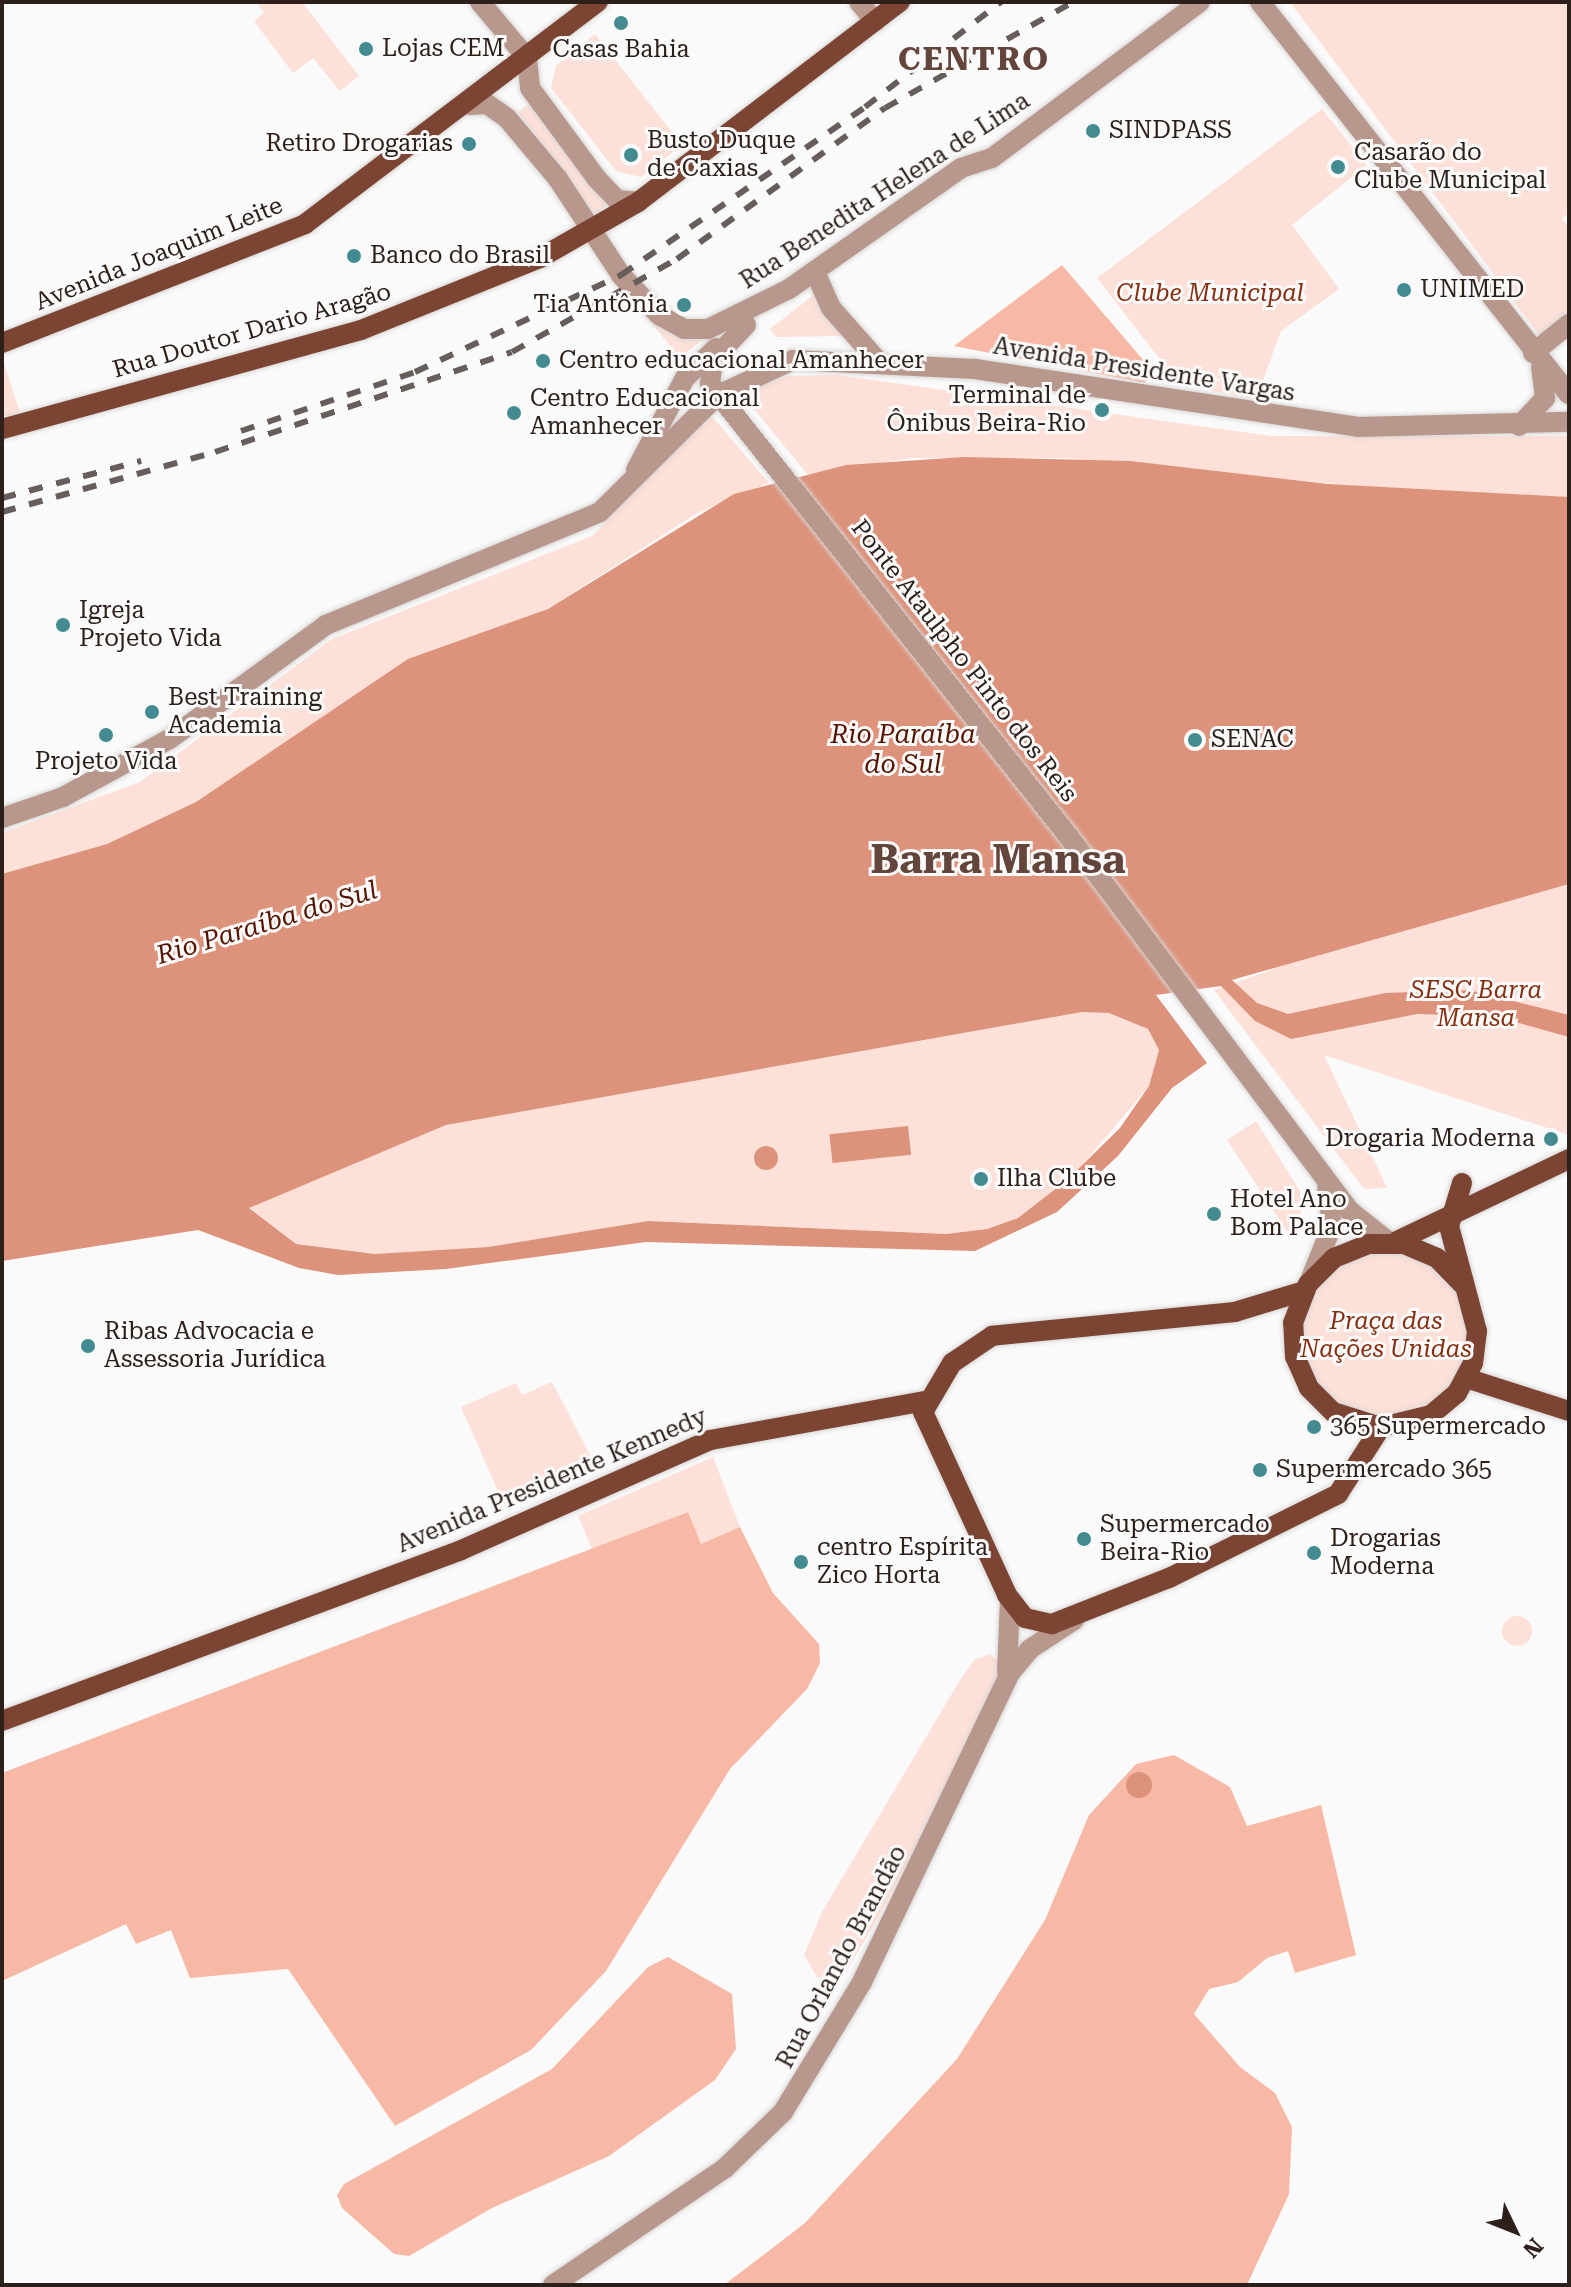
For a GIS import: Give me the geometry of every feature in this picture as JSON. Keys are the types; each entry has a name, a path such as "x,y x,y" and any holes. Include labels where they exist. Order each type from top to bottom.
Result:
{"main road":[{"name":"Avenida Joaquim Leite","path":"2,343 305,224 470,105 598,2"},
{"name":"Rua Doutor Dario Aragão","path":"2,429 361,330 593,229 638,202 900,2"},
{"path":"1381,1427 1359,1471 1331,1499 1078,1618 1035,1623 1010,1601 927,1426 925,1401 961,1354 992,1336 1235,1312 1306,1287 1351,1249 1389,1242 1449,1221 1569,1159"},
{"path":"1306,1287 1293,1340 1309,1388 1333,1412 1381,1427 1431,1415 1466,1378 1477,1331 1449,1221 1462,1183"},
{"path":"1389,1242 1427,1252 1463,1285"},
{"path":"1466,1378 1569,1411"},
{"name":"Avenida Presidente Kennedy","path":"2,1721 461,1550 710,1440 925,1401"}],"street":[{"path":"480,2 527,58 530,88 597,179 617,200 638,202"},
{"path":"859,2 875,21"},
{"name":"Rua Benedita Helena de Lima","path":"593,229 621,275 666,320 708,329 789,289 961,168 992,158 1200,2"},
{"path":"1260,2 1533,353 1569,394"},
{"path":"470,105 487,104 507,118 593,229"},
{"path":"815,272 820,293 879,362"},
{"path":"625,492 685,378 789,289"},
{"path":"1533,353 1569,324"},
{"path":"2,818 63,797 171,738 326,625 577,523 625,492 718,395 708,380 710,365 746,325"},
{"path":"1519,426 1547,390 1533,353"},
{"name":"Avenida Presidente Vargas","path":"718,395 793,360 879,362 1042,379 1319,424 1519,426 1569,422"},
{"name":"Ponte Ataulpho Pinto dos Reis","path":"718,395 774,461 1280,1110 1357,1219 1389,1242"},
{"path":"1306,1287 1332,1226 1316,1161"},
{"path":"1002,1692 1013,1639 1010,1601"},
{"path":"1002,1692 1022,1655 1078,1618"},
{"name":"Rua Orlando Brandão","path":"553,2285 725,2168 801,2089 882,1943 1002,1692"}],"green space":[{"path":"256,2 302,2 359,76 340,91 313,58 293,73 254,21 264,13"},
{"path":"1290,2 1569,2 1569,213 1562,218 1569,228 1569,314 1540,336"},
{"path":"595,34 682,145 641,177 616,171 551,88 556,66"},
{"path":"530,103 607,205 595,214 518,112"},
{"name":"Clube Municipal","path":"1322,109 1367,165 1292,225 1339,289 1281,331 1256,399 1180,385 1097,278"},
{"path":"815,294 845,336 776,337 770,329"},
{"path":"659,319 707,336 680,358 653,325"},
{"path":"2,357 20,413 2,419"},
{"path":"837,375 1271,436 1569,436 1569,497 1378,488 1062,458 911,458 808,475 741,393 788,376"},
{"path":"711,415 769,483 697,513 548,609 408,660 196,802 107,844 2,875 2,833 140,782 332,639 592,536"},
{"name":"SESC Barra Mansa","path":"1569,884 1569,1135 1324,1055 1387,1188 1364,1189 1214,990 1338,946"},
{"name":"Ilha Clube","path":"1082,1012 1109,1013 1148,1029 1159,1050 1149,1086 1071,1178 1018,1218 987,1229 946,1234 648,1221 488,1247 375,1254 296,1244 249,1207 446,1125"},
{"path":"1256,1121 1300,1191 1301,1214 1288,1233 1227,1140"},
{"name":"Praça das Nações Unidas","path":"1386,1252 1418,1259 1444,1277 1462,1303 1469,1335 1462,1367 1444,1393 1418,1411 1386,1418 1354,1411 1328,1393 1310,1367 1303,1335 1310,1303 1328,1277 1354,1259"},
{"path":"552,1382 592,1459 505,1507 461,1407 516,1383 522,1395"},
{"path":"713,1457 740,1527 701,1544 687,1512 593,1551 578,1516"},
{"path":"1517,1616 1528,1620 1532,1631 1528,1642 1517,1646 1506,1642 1502,1631 1506,1620"},
{"path":"990,1654 1001,1664 989,1709 875,1923 846,1972 833,1980 817,1977 804,1955 822,1912 960,1680 974,1660"}],"shaded area":[{"path":"1062,265 1150,368 1145,383 954,346"},
{"path":"688,1512 701,1544 740,1527 773,1593 819,1644 820,1663 807,1689 730,1769 606,1971 531,2050 395,2126 288,1969 190,1978 171,1930 136,1944 126,1924 2,1981 2,1773"},
{"path":"1174,1755 1230,1787 1247,1826 1321,1805 1356,1955 1295,1973 1288,1951 1267,1958 1238,1982 1209,1989 1194,2014 1240,2067 1275,2093 1292,2127 1289,2194 1247,2285 724,2285 805,2223 957,2059 1045,1920 1089,1815 1136,1764"},
{"path":"668,1957 732,1994 736,2049 715,2080 609,2156 492,2208 409,2256 394,2254 342,2208 337,2195 344,2184 552,2069 648,1967"}],"water":[{"name":"Rio Paraíba do Sul","path":"964,457 1130,461 1328,484 1569,497 1569,884 1232,980 1257,1003 1288,1014 1385,993 1469,990 1569,1015 1569,1037 1494,1016 1417,1014 1291,1039 1255,1021 1221,986 1156,995 1207,1063 1172,1088 1118,1156 1057,1212 975,1251 646,1242 446,1269 338,1275 299,1268 198,1230 2,1261 2,874 107,844 196,802 408,659 548,609 734,494 846,465","holes":["1082,1012 1109,1013 1148,1029 1159,1050 1149,1086 1120,1128 1067,1180 1018,1218 987,1229 946,1234 648,1221 488,1247 375,1254 296,1244 249,1208 446,1125"]},
{"path":"908,1126 911,1155 832,1163 829,1134"},
{"path":"766,1146 777,1153 778,1158 771,1169 766,1170 755,1163 754,1158 761,1147"},
{"path":"1139,1772 1148,1776 1152,1785 1148,1794 1139,1798 1130,1794 1126,1785 1130,1776"}],"railway":[{"path":"241,431 415,372 621,275 865,107 1001,2"},
{"path":"2,512 215,452 512,352 677,259 885,108 1073,2"},
{"path":"2,498 141,461"}],"place":[{"name":"Casas Bahia","path":"621,23"},
{"name":"Lojas CEM","path":"366,49"},
{"name":"SINDPASS","path":"1093,131"},
{"name":"Retiro Drogarias","path":"469,144"},
{"name":"Busto Duque de Caxias","path":"631,155"},
{"name":"Casarão do Clube Municipal","path":"1338,167"},
{"name":"Banco do Brasil","path":"354,256"},
{"name":"UNIMED","path":"1404,290"},
{"name":"Tia Antônia","path":"684,305"},
{"name":"Centro educacional Amanhecer","path":"543,361"},
{"name":"Terminal de Ônibus Beira-Rio","path":"1102,410"},
{"name":"Centro Educacional Amanhecer","path":"514,413"},
{"name":"Igreja Projeto Vida","path":"63,625"},
{"name":"Best Training Academia","path":"152,712"},
{"name":"Projeto Vida","path":"106,735"},
{"name":"SENAC","path":"1195,740"},
{"name":"Drogaria Moderna","path":"1551,1139"},
{"name":"Ilha Clube","path":"981,1179"},
{"name":"Hotel Ano Bom Palace","path":"1214,1214"},
{"name":"Ribas Advocacia e Assessoria Jurídica","path":"88,1346"},
{"name":"365 Supermercado","path":"1314,1427"},
{"name":"Supermercado 365","path":"1260,1470"},
{"name":"Supermercado Beira-Rio","path":"1084,1539"},
{"name":"Drogarias Moderna","path":"1314,1553"},
{"name":"centro Espírita Zico Horta","path":"801,1562"}],"district":[{"name":"CENTRO","path":"974,59"},
{"name":"Barra Mansa","path":"998,860"}]}
